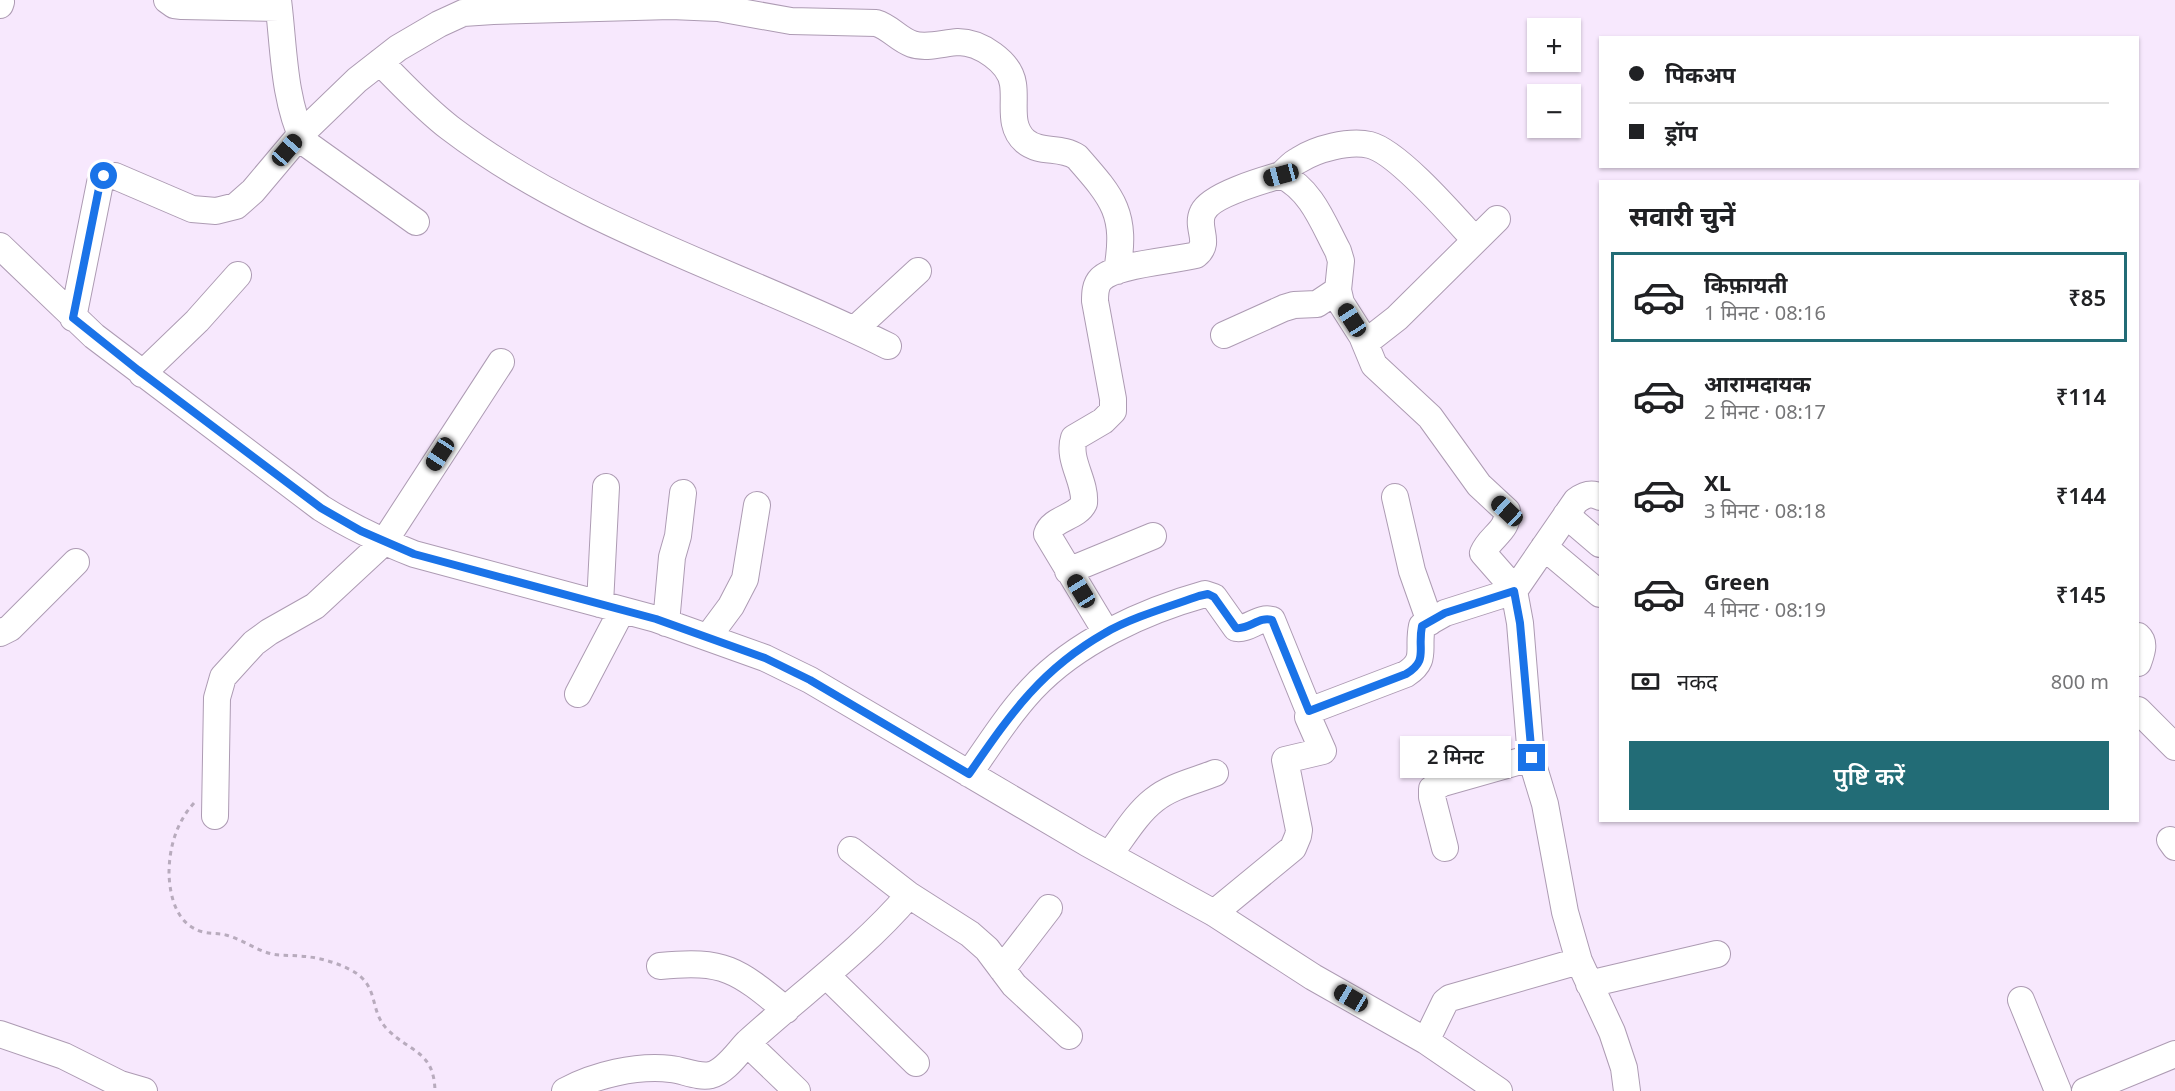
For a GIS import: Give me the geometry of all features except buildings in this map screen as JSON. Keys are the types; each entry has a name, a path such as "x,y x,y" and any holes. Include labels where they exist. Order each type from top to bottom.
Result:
{"street":[{"path":"168,0 174,5 182,6 278,4 284,69 301,134 309,146 416,222"},
{"path":"73,318 100,183 104,176 115,176 192,209 227,210 236,207 246,199 301,134 357,80 416,37 463,13 569,4 718,8 791,21 876,24 887,27 914,45 960,42 980,48 1001,62 1010,75 1013,87 1014,123 1023,139 1036,147 1071,153 1077,157 1115,207 1121,229 1121,250 1117,271"},
{"path":"380,62 449,127 525,178 602,219 817,311 888,346"},
{"path":"1106,632 1047,534 1050,526 1078,511 1084,503 1084,491 1071,448 1074,438 1103,421 1113,411 1113,399 1095,293 1096,285 1101,279 1117,271 1196,255 1204,245 1202,215 1207,207 1231,192 1257,181 1281,175 1298,160 1317,152 1350,144 1369,145 1384,152 1437,198 1475,240"},
{"path":"1281,175 1294,181 1310,198 1338,251 1341,261 1338,290 1341,303 1365,343 1374,365 1430,417 1479,485 1507,511 1508,518 1504,528 1486,545 1483,553 1506,578 1514,591 1519,616 1532,758 1545,804 1565,912 1579,961 1612,1032 1624,1068 1627,1091"},
{"path":"1365,343 1397,318 1497,219"},
{"path":"3,255 73,318 142,374 321,508 384,542 414,554 666,623 765,658 810,680 1109,855 1214,913 1313,977 1426,1041 1499,1091"},
{"path":"855,329 918,271"},
{"path":"142,374 197,321 238,275"},
{"path":"1224,335 1284,308 1317,304 1338,290"},
{"path":"215,816 217,698 223,677 254,643 315,606 384,542 501,362"},
{"path":"578,694 611,607 606,487"},
{"path":"666,623 672,557 678,536 683,493"},
{"path":"1309,711 1406,674 1417,667 1421,657 1419,640 1422,626 1445,613 1514,591 1566,515 1583,495 1591,494 1599,497"},
{"path":"1395,497 1412,571 1430,622"},
{"path":"708,637 742,587 757,505"},
{"path":"1566,515 1599,543"},
{"path":"1068,571 1153,536"},
{"path":"1544,547 1599,593"},
{"path":"0,633 10,628 76,562"},
{"path":"969,774 1014,710 1034,687 1059,664 1106,632 1199,596 1211,595 1236,628 1241,629 1265,619 1272,620 1323,751 1285,760 1299,830 1293,848 1214,913"},
{"path":"2139,637 2143,645 2139,659"},
{"path":"2139,711 2175,747"},
{"path":"1445,848 1432,789 1443,783 1532,758"},
{"path":"1109,855 1142,811 1154,799 1215,773"},
{"path":"851,850 909,895 970,934 987,949 1014,985 1069,1036"},
{"path":"565,1091 596,1079 636,1069 673,1069 699,1075 711,1075 722,1069 747,1043 888,919 909,895"},
{"path":"1002,969 1049,908"},
{"path":"1589,984 1717,954"},
{"path":"1426,1041 1445,1002 1450,998 1579,961"},
{"path":"660,966 694,963 715,965 735,972 755,984 786,1010"},
{"path":"826,975 916,1063"},
{"path":"2021,1000 2058,1091"},
{"path":"0,1034 64,1056 120,1084 144,1091"},
{"path":"747,1043 797,1091"},
{"path":"2085,1091 2175,1054"}],"path":[{"path":"215,779 185,813 172,843 169,867 170,891 175,908 186,923 202,932 225,935 240,940 256,950 275,955 327,959 363,977 371,990 380,1021 424,1057 432,1068 435,1091"}],"route":[{"path":"104,176 100,183 73,318 321,508 346,524 377,539 414,554 462,568 656,619 765,658 810,680 969,774 1014,710 1059,664 1106,632 1199,596 1208,594 1214,597 1236,628 1241,629 1269,618 1272,620 1309,711 1406,674 1417,667 1421,657 1419,640 1422,626 1445,613 1514,591 1520,623 1532,758"}]}
